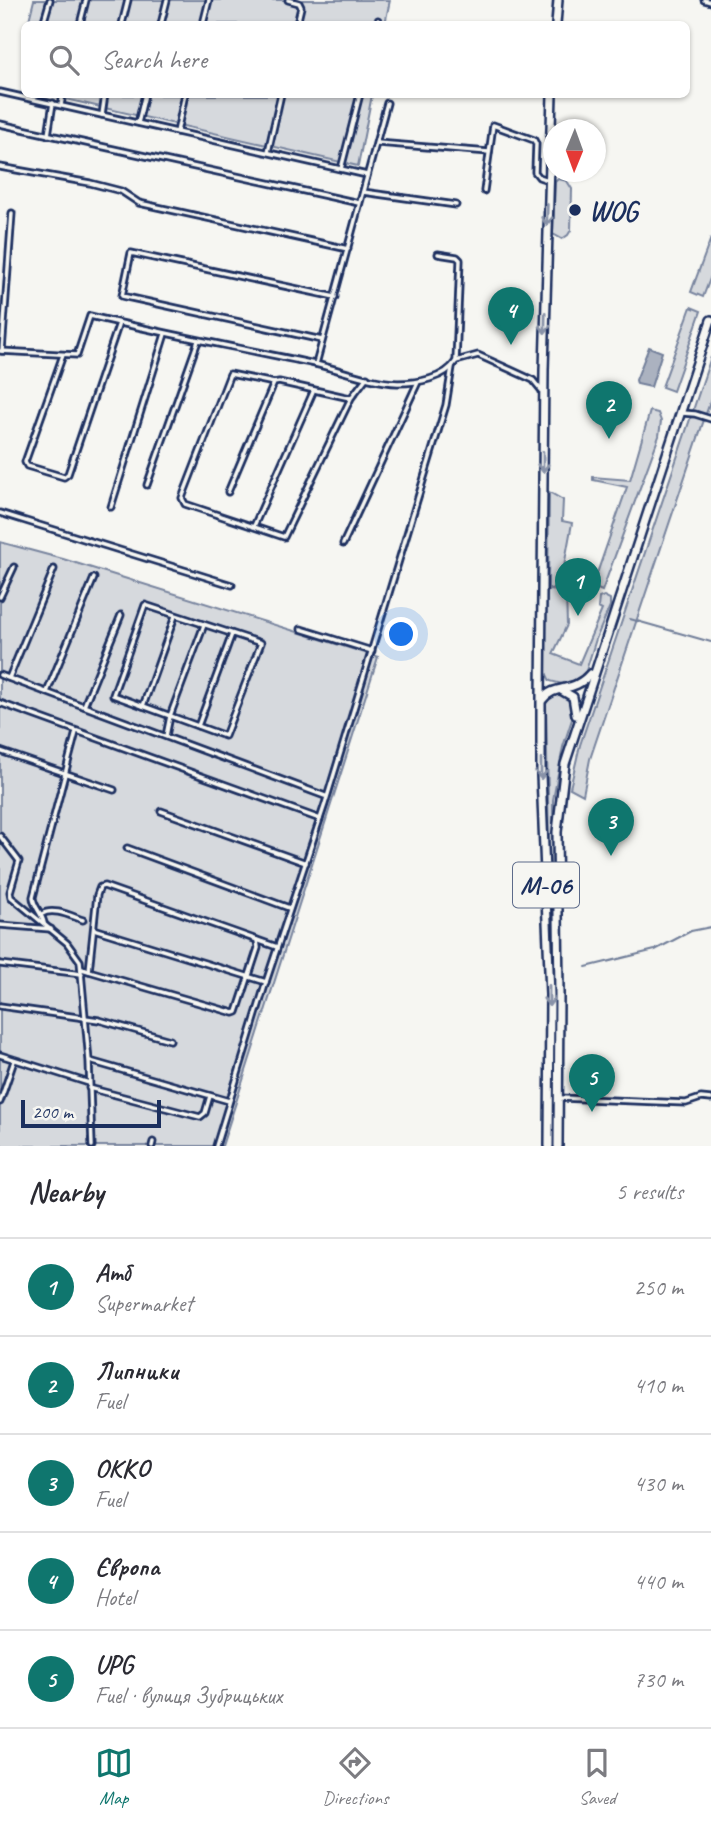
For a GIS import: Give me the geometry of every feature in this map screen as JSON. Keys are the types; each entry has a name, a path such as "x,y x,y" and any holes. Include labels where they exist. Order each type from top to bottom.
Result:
{"highway":[{"path":"555,21 558,0"},
{"name":"М-06","path":"551,119 552,98"},
{"name":"М-06","path":"548,182 541,701 550,995 549,1146"},
{"name":"М-06","path":"558,1146 557,832 565,764 594,669 711,320"},
{"path":"541,701 550,692 579,685 594,669"},
{"path":"560,690 570,694 576,703 575,727"}],"street":[{"path":"44,21 50,0"},
{"path":"81,21 86,0"},
{"path":"123,21 128,0"},
{"path":"162,21 167,0"},
{"path":"204,21 209,0"},
{"path":"288,0 299,3 301,7 299,21"},
{"path":"704,0 711,2"},
{"path":"0,92 21,95"},
{"path":"34,98 102,116 367,175"},
{"path":"61,105 62,98"},
{"path":"102,116 105,98"},
{"path":"138,124 144,98"},
{"path":"177,132 184,98"},
{"path":"268,152 280,98"},
{"path":"341,169 359,98"},
{"path":"48,135 52,103"},
{"path":"316,364 387,103"},
{"path":"0,124 359,203"},
{"path":"484,191 493,125 532,139 536,144 535,172 543,178"},
{"path":"377,143 489,152"},
{"path":"0,167 90,183 121,191 139,204 348,249"},
{"path":"363,192 456,205"},
{"path":"12,213 1,351 75,355 80,352 90,316 389,382 418,382 452,367"},
{"path":"322,340 122,296 131,253 335,297"},
{"path":"216,1146 289,908 320,819 446,405 452,367 456,361 460,260 457,257 438,254"},
{"path":"63,355 25,462 27,466 64,477 68,474 119,323"},
{"path":"111,507 165,334"},
{"path":"147,485 198,341"},
{"path":"456,361 478,355 533,380 544,394"},
{"path":"533,380 544,370"},
{"path":"351,398 230,374 182,498 185,504 284,537 351,398 367,377"},
{"path":"343,544 418,382"},
{"path":"228,492 274,383"},
{"path":"254,526 314,390"},
{"path":"679,413 711,419"},
{"path":"0,513 232,585"},
{"path":"0,597 14,567"},
{"path":"9,678 54,569"},
{"path":"47,692 94,578"},
{"path":"145,605 204,624 261,643 225,736 113,695 145,605"},
{"path":"84,706 121,615"},
{"path":"143,706 175,615"},
{"path":"166,736 170,716 204,624"},
{"path":"301,629 372,651"},
{"path":"198,726 232,634"},
{"path":"0,675 325,796"},
{"path":"0,703 320,819"},
{"path":"44,923 33,897 76,732"},
{"path":"0,751 114,790"},
{"path":"161,811 306,863"},
{"path":"0,836 19,861 11,897 75,951 82,971 92,1146"},
{"path":"127,848 289,908"},
{"path":"89,971 98,891 104,886 277,947"},
{"path":"42,914 47,910 83,920"},
{"path":"0,925 51,929"},
{"path":"94,929 266,982"},
{"path":"0,964 89,971 233,1013 237,1012 258,948 257,940"},
{"path":"0,1006 86,1018 170,1040"},
{"path":"0,1055 89,1086 200,1117 205,1113 210,1096"},
{"path":"0,1102 15,1060"},
{"path":"89,1061 229,1101"},
{"path":"0,1077 8,1079"},
{"path":"557,1098 686,1102 701,1098 711,1099"}],"shaded area":[{"path":"34,0 390,0 386,21 29,21"},
{"path":"61,98 371,98 358,166"},
{"path":"555,182 568,182 572,189 571,230 562,239 553,234"},
{"path":"711,238 711,276 703,297 691,292"},
{"path":"691,307 701,311 673,391 662,387"},
{"path":"649,347 662,352 651,387 637,384 636,380"},
{"path":"711,357 711,399 590,759 583,795 570,788 580,745"},
{"path":"650,411 658,413 661,421 659,436 602,591 582,585 548,589 549,492 563,500 562,521 572,523 561,583 577,577 594,582 627,487 593,480 593,477 630,480"},
{"path":"0,542 378,657 222,1146 0,1146"},
{"path":"545,590 566,591 567,625 553,654 579,664 602,610 598,608 599,598 604,596 610,599 610,606 583,679 570,686 550,681 545,671"},
{"path":"559,693 572,699 574,713 563,747 553,800 555,1146 552,1146 546,704 550,696"}],"waterway":[{"path":"630,619 711,642"},
{"path":"586,967 655,950 691,931 711,927"}],"place":[{"name":"WOG","path":"575,210"},
{"name":"Європа","path":"511,345"},
{"name":"Липники","path":"609,439"},
{"name":"Атб","path":"578,616"},
{"name":"ОККО","path":"611,856"},
{"name":"UPG","path":"592,1112"}]}
